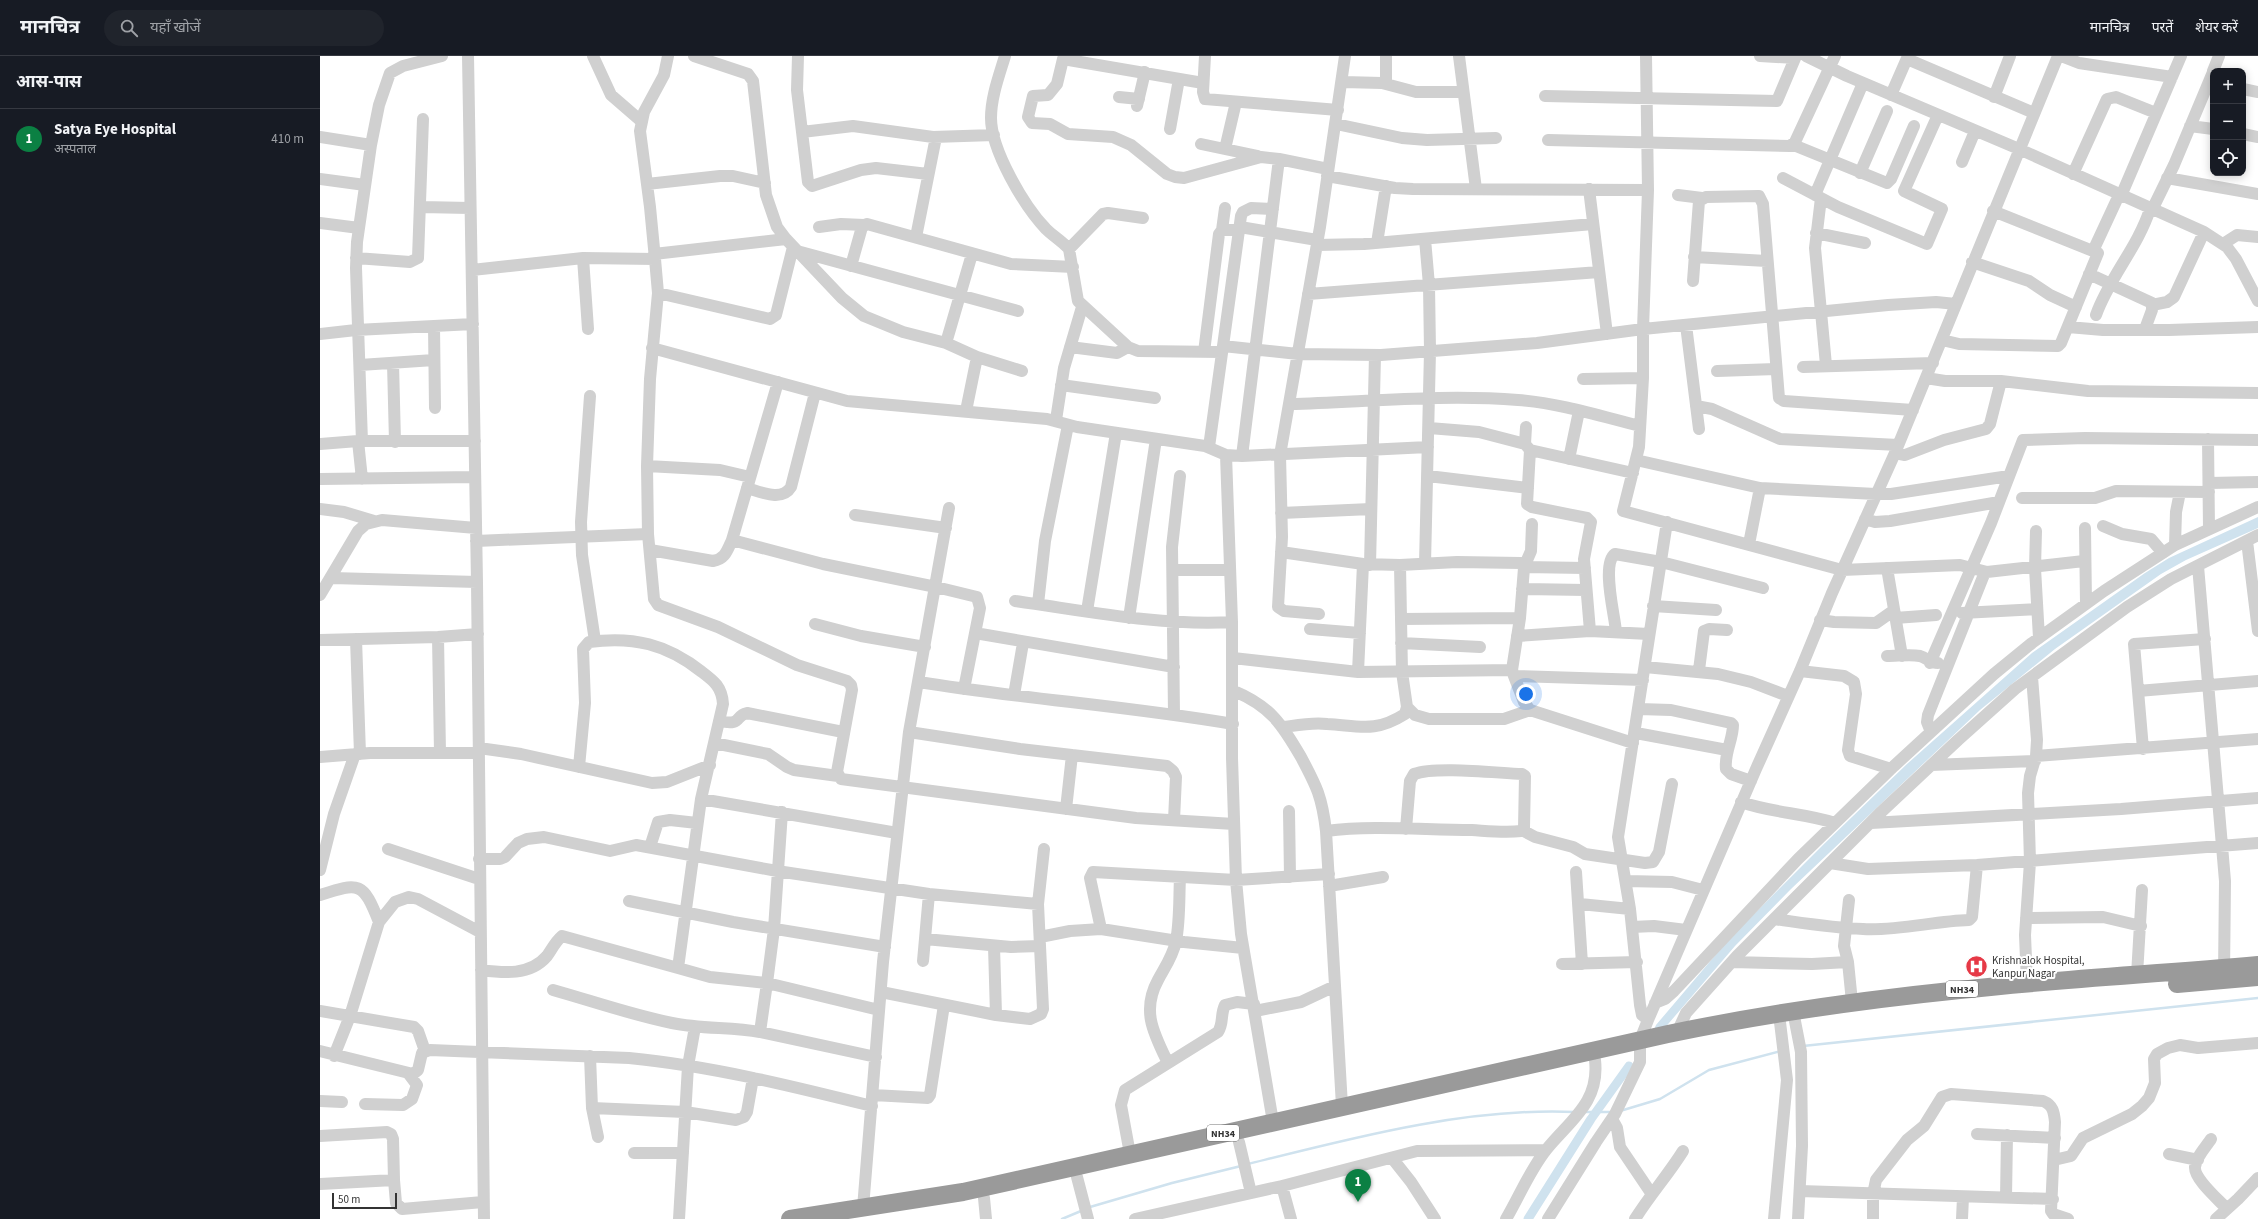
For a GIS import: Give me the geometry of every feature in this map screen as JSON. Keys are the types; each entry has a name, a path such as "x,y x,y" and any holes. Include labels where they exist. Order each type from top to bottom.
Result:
{"highway":[{"name":"NH34","path":"861,1214 1342,1106 1658,1040 1788,1025 1908,1006 2224,973 2258,965"},
{"name":"NH34","path":"1788,1025 1852,1002 2027,983 2137,975 2224,973 2258,977"},
{"name":"NH34","path":"790,1219 934,1208 984,1198 1079,1185 1242,1156 1595,1060 1658,1040"}],"street":[{"path":"395,56 397,68"},
{"path":"362,479 356,258 371,145 379,104 390,73 397,68 442,56"},
{"path":"468,56 480,750 479,879 484,1219"},
{"path":"594,56 611,95 641,121"},
{"path":"668,56 664,75 641,121 640,131 658,293 652,348 647,466 648,534 654,599 658,604 718,627 798,665 847,681 851,685 852,690 843,732 838,776"},
{"path":"694,56 751,77 755,91 765,183 772,214 792,246 842,298 864,316 903,332 946,343 977,357 1022,371"},
{"path":"798,56 797,90 808,182 812,186 861,170 876,168 928,174"},
{"path":"1005,56 993,102 991,119 994,135 1010,177 1047,230 1069,249 1073,267 1076,295 1082,307 1128,348 1138,351 1204,352 1223,349 1298,354 1375,355 1537,342 1643,329 1902,304 1936,302 1956,304"},
{"path":"1205,56 1203,83 1203,95 1205,99 1338,110"},
{"path":"1319,614 1284,611 1278,607 1281,552 1280,456 1317,243 1343,82 1345,56"},
{"path":"1386,56 1386,84"},
{"path":"1459,56 1476,189"},
{"path":"1646,56 1648,190 1643,329 1643,378 1636,460 1623,511 1842,570 1960,565 1984,572 2035,568 2084,561"},
{"path":"1760,56 1799,57 1833,61 1863,83 2019,149 2120,196 2204,232 2223,244 2236,258 2258,301"},
{"path":"1648,1020 1741,802 1800,671 1820,620 1933,363 1972,262 2058,56"},
{"path":"2061,56 2079,62 2172,77"},
{"path":"2093,251 2120,196 2181,56"},
{"path":"2215,68 2220,56"},
{"path":"1203,83 1145,72 1111,61 1067,57 1057,84 1052,92 1042,97 1032,97 1028,117 1032,122 1050,124 1068,134 1113,137 1131,145 1167,174 1175,177 1184,178 1262,157"},
{"path":"1545,96 1777,101 1799,57"},
{"path":"1892,95 1908,57 1994,97 2034,113"},
{"path":"1994,97 2006,57"},
{"path":"1790,146 1795,142 1833,61"},
{"path":"1119,97 1138,102 1145,72"},
{"path":"1170,129 1179,79"},
{"path":"2096,315 2102,298 2134,245 2167,178 2210,81"},
{"path":"1343,82 1386,84 1416,92 1463,92"},
{"path":"1826,365 1815,262 1818,197 1830,161 1863,83"},
{"path":"2246,90 2258,92"},
{"path":"2073,174 2107,99 2116,97 2156,113"},
{"path":"1225,149 1236,102"},
{"path":"1860,173 1887,111"},
{"path":"1905,193 1938,115"},
{"path":"356,258 415,260 419,252 423,119"},
{"path":"1336,124 1402,138 1427,140 1496,138"},
{"path":"802,132 853,126 936,137 994,135"},
{"path":"1887,183 1891,179 1914,126"},
{"path":"2190,126 2210,129"},
{"path":"1962,162 1975,131"},
{"path":"2246,135 2258,137"},
{"path":"320,137 371,145"},
{"path":"916,237 936,137"},
{"path":"1548,140 1796,146 1887,183 1905,193 1942,209 1927,244 1818,197 1783,178"},
{"path":"1201,144 1262,157 1279,159 1386,186 1413,189 1648,190"},
{"path":"1242,456 1279,159"},
{"path":"647,184 720,176 733,176 765,183"},
{"path":"2167,178 2258,194"},
{"path":"320,179 365,185"},
{"path":"1378,243 1386,186"},
{"path":"1589,189 1608,334"},
{"path":"1678,195 1692,195 1702,198 1756,196 1762,198 1776,369 1779,396 1784,401 1913,410"},
{"path":"1692,281 1698,205 1702,198"},
{"path":"421,208 470,208"},
{"path":"1204,352 1219,237 1222,230 1225,208"},
{"path":"1209,447 1243,212 1247,209 1273,208"},
{"path":"1942,340 1958,344 2055,347 2061,343 2098,253 1993,211"},
{"path":"1069,249 1103,214 1108,213 1143,218"},
{"path":"320,222 359,228"},
{"path":"819,227 846,224 869,224 1011,264 1073,267"},
{"path":"1222,230 1240,229 1269,232 1317,243 1378,243 1593,224"},
{"path":"851,266 864,225"},
{"path":"2152,305 2167,302 2174,297 2204,232"},
{"path":"1816,233 1865,243"},
{"path":"2223,244 2237,235 2258,237"},
{"path":"1425,239 1429,285 1430,351 1425,564"},
{"path":"472,270 583,258 655,257 792,246 851,266 959,296 1018,310"},
{"path":"658,293 770,319 776,315 792,246"},
{"path":"946,343 972,254"},
{"path":"1694,257 1767,261"},
{"path":"583,258 588,329"},
{"path":"1972,262 2029,281 2050,295 2076,307"},
{"path":"1308,294 1599,272"},
{"path":"2089,274 2145,298 2152,305 2152,310 2145,329"},
{"path":"1056,420 1070,347 1082,307"},
{"path":"320,334 359,330 473,324"},
{"path":"1686,325 1699,429"},
{"path":"434,326 435,408"},
{"path":"2068,327 2103,330 2169,330 2258,327"},
{"path":"1070,347 1117,353 1128,348"},
{"path":"652,348 815,393 854,402 1056,420 1068,426 1209,447 1226,455 1280,456 1428,447"},
{"path":"1358,672 1371,509 1375,355"},
{"path":"966,411 977,357"},
{"path":"360,364 434,360"},
{"path":"393,363 395,442"},
{"path":"1802,367 1826,365 1933,363"},
{"path":"1717,371 1776,369"},
{"path":"1583,379 1643,378"},
{"path":"1926,378 1945,380 2001,381 2088,391 2258,394"},
{"path":"1696,406 1712,408 1774,437 1784,440 1896,449 1905,454 1944,440 1986,429 1990,424 2001,381"},
{"path":"650,550 713,561 719,560 725,556 732,540 778,382"},
{"path":"1062,385 1155,398"},
{"path":"647,466 720,470 781,496 788,493 791,487 815,393"},
{"path":"590,396 581,505 582,537 595,641"},
{"path":"1290,404 1429,399 1518,400 1579,411 1640,426"},
{"path":"1568,459 1579,411"},
{"path":"1038,604 1045,541 1068,426"},
{"path":"1526,427 1528,447 1528,488 1526,501 1532,507 1591,520 1585,550 1586,590 1590,631"},
{"path":"1429,428 1479,432 1568,459 1633,473"},
{"path":"1087,612 1116,433"},
{"path":"1931,732 1927,722 1928,714 1952,613 1972,568 2023,440 2085,438 2258,440"},
{"path":"1130,618 1156,439"},
{"path":"2208,439 2209,530"},
{"path":"320,444 360,442 475,441"},
{"path":"1226,455 1234,691 1234,824 1236,880 1243,948 1273,1122"},
{"path":"1636,460 1760,488 1876,494 1890,494 2009,476"},
{"path":"1174,714 1173,525 1180,476"},
{"path":"1428,476 1528,488"},
{"path":"320,479 475,477"},
{"path":"2022,498 2095,498 2116,491 2180,492 2258,482"},
{"path":"1749,544 1760,488"},
{"path":"2175,545 2176,512 2180,492"},
{"path":"1865,519 1875,522 1890,521 1999,502"},
{"path":"1655,1003 1665,999 1674,991 1751,908 1835,823 1994,674 2039,638 2086,604 2175,545 2258,507"},
{"path":"861,1214 890,888 902,786 909,732 949,508"},
{"path":"320,509 344,512 374,521"},
{"path":"1281,513 1371,509"},
{"path":"855,515 946,528"},
{"path":"320,595 332,578 358,531 366,524 382,520 476,528"},
{"path":"1658,1040 1648,1020 1642,1014 1640,1005 1637,962 1626,881 1618,837 1667,522"},
{"path":"1530,710 1524,702 1513,673 1520,618 1524,566 1531,551 1532,524"},
{"path":"2103,526 2122,534 2151,539 2164,553"},
{"path":"2085,528 2084,561 2086,604"},
{"path":"2036,530 2035,568 2039,638"},
{"path":"476,541 648,534"},
{"path":"1548,1219 1613,1117 1640,1062 1658,1040 1680,1026 1686,1013 1732,962 1871,822 1931,765 2032,677 2126,607 2198,566 2258,535"},
{"path":"732,540 823,564 936,586 979,600 980,608 964,690"},
{"path":"2247,541 2258,631"},
{"path":"1281,552 1367,564 1400,565 1457,562 1522,563 1524,566 1585,568"},
{"path":"1616,632 1609,584 1612,556 1617,554 1661,562 1763,588"},
{"path":"1284,727 1327,724 1372,728 1396,720 1405,714 1407,707 1402,672 1400,565"},
{"path":"2198,566 2225,881 2224,973"},
{"path":"1887,568 1902,656"},
{"path":"1173,570 1230,570"},
{"path":"1939,663 1968,613 1984,572"},
{"path":"332,578 477,582"},
{"path":"1522,589 1586,590"},
{"path":"1015,601 1130,618 1174,622 1232,622"},
{"path":"1653,606 1716,610"},
{"path":"1952,613 2037,609"},
{"path":"1820,620 1834,622 1876,623 1894,615 1936,614"},
{"path":"1401,619 1520,618"},
{"path":"815,624 861,636 925,647"},
{"path":"1310,629 1360,633"},
{"path":"1699,670 1704,631 1709,629 1727,630"},
{"path":"1518,636 1590,631 1649,634"},
{"path":"975,633 1023,643 1174,667"},
{"path":"320,640 438,637 478,634"},
{"path":"438,637 440,753"},
{"path":"320,870 334,814 358,754 356,639"},
{"path":"2144,749 2134,644 2205,639"},
{"path":"579,767 585,703 583,649 589,642 644,642 661,646 684,657 720,688 723,704 701,799 692,854 687,913 678,968"},
{"path":"1014,696 1023,643"},
{"path":"1401,643 1480,647"},
{"path":"1887,656 1920,656 1939,663"},
{"path":"1233,658 1358,672 1513,673 1643,680"},
{"path":"1645,667 1699,670 1751,682 1788,696"},
{"path":"1800,671 1844,676 1854,682 1856,694 1848,750 1850,756 1891,769"},
{"path":"2027,983 2026,918 2030,862 2028,793 2030,776 2036,759 2032,677"},
{"path":"2138,691 2258,681"},
{"path":"919,682 964,690 1174,714 1233,724"},
{"path":"1234,691 1260,703 1284,727 1320,793 1326,831 1342,1106"},
{"path":"1407,707 1415,715 1429,719 1504,719 1530,710 1634,738 1727,750"},
{"path":"1639,709 1672,710 1731,723 1733,725 1733,732 1727,750 1725,766 1731,774 1751,780"},
{"path":"719,721 730,723 736,722 743,714 747,713 843,732"},
{"path":"909,732 1072,755 1167,766 1173,771 1176,777 1174,820"},
{"path":"1931,765 2036,759 2258,739"},
{"path":"714,743 768,754 794,770 838,776 841,779 1136,818 1234,824"},
{"path":"320,757 358,754 440,753 480,750 579,767 652,782 667,782 710,765"},
{"path":"1066,808 1072,755"},
{"path":"1406,829 1411,777 1419,772 1464,771 1524,775 1526,781 1522,830"},
{"path":"1326,831 1363,827 1522,830 1535,837 1573,847 1584,854 1645,863 1656,859 1672,784"},
{"path":"1871,822 2028,815 2258,798"},
{"path":"701,799 897,833"},
{"path":"1741,802 1761,809 1814,816 1835,823"},
{"path":"1289,811 1290,877"},
{"path":"760,1032 774,929 782,812"},
{"path":"650,847 658,822 670,820 697,823"},
{"path":"479,859 494,860 506,857 518,844 536,837 610,851 628,845 650,847 778,871 929,894 1038,904"},
{"path":"1830,863 1868,870 2030,862 2258,844"},
{"path":"881,992 996,1015 1030,1019 1041,1014 1043,1009 1038,904 1044,848"},
{"path":"388,849 479,879"},
{"path":"1774,919 1863,929 1902,927 1939,921 1969,920 1972,917 1976,892 1977,865"},
{"path":"1101,929 1090,878 1093,872 1236,880 1329,874"},
{"path":"1576,872 1580,904 1582,964"},
{"path":"1168,1063 1155,1034 1150,1016 1149,1000 1153,989 1169,963 1176,941 1180,877"},
{"path":"1329,886 1383,877"},
{"path":"1626,881 1672,882 1704,890"},
{"path":"320,895 352,886 360,888 371,902 379,922"},
{"path":"2137,975 2142,890"},
{"path":"923,961 929,894"},
{"path":"334,1056 350,1016 379,922 396,902 409,897 418,899 480,932"},
{"path":"1849,900 1844,946 1848,962 1852,1002"},
{"path":"629,901 774,929 885,947"},
{"path":"1580,904 1630,909"},
{"path":"2026,918 2103,917 2141,926"},
{"path":"1632,927 1654,926 1686,930"},
{"path":"925,939 994,946 1040,942 1070,932 1101,929 1176,941 1243,948"},
{"path":"481,970 511,972 531,967 546,956 557,940 562,936 710,977 767,983 879,1010"},
{"path":"994,946 996,1015"},
{"path":"1562,964 1637,962"},
{"path":"1732,962 1812,964 1848,962"},
{"path":"1130,1154 1121,1106 1122,1098 1130,1086 1218,1032 1222,1026 1222,1011 1225,1005 1237,1002 1254,1007 1301,1002 1335,986"},
{"path":"553,990 670,1023 695,1027 723,1027 760,1032 876,1057"},
{"path":"320,1051 334,1056 408,1073 416,1073 422,1053 425,1051 482,1051 658,1061 872,1100 928,1098 944,1004"},
{"path":"320,1011 414,1027 421,1037 425,1051"},
{"path":"1788,1025 1801,1052 1802,1146 1798,1219"},
{"path":"1774,1219 1787,1080 1788,1025"},
{"path":"679,1219 688,1066 695,1027"},
{"path":"2054,1160 2071,1156 2083,1138 2132,1114 2142,1106 2149,1098 2155,1083 2154,1059 2157,1054 2174,1046 2198,1048 2258,1043"},
{"path":"590,1056 592,1108 598,1137"},
{"path":"1506,1219 1546,1150 1573,1122 1585,1106 1595,1077 1595,1060"},
{"path":"365,1104 403,1105 412,1099 417,1085 408,1073"},
{"path":"592,1108 685,1112 740,1119 746,1112 753,1078"},
{"path":"1873,1219 1873,1194 1879,1177 1907,1140 1924,1126 1940,1100 1946,1095 2047,1102 2054,1113 2055,1138 2053,1214 2068,1219"},
{"path":"320,1101 342,1102"},
{"path":"1613,1117 1617,1128 1620,1147 1651,1193"},
{"path":"320,1136 387,1132 391,1134 393,1139 396,1203 402,1209 483,1202"},
{"path":"1977,1134 2055,1138"},
{"path":"2006,1198 2007,1135"},
{"path":"2211,1139 2195,1167 2199,1178 2227,1209"},
{"path":"1135,1219 1282,1186 1417,1151 1546,1150"},
{"path":"1635,1219 1651,1193 1670,1172 1682,1151"},
{"path":"634,1154 683,1153"},
{"path":"2169,1154 2198,1160"},
{"path":"1242,1156 1251,1193"},
{"path":"1392,1158 1411,1182 1435,1219"},
{"path":"320,1184 394,1180"},
{"path":"2216,1219 2257,1180"},
{"path":"1079,1185 1088,1219"},
{"path":"1282,1186 1290,1219"},
{"path":"1800,1191 2053,1199"},
{"path":"1962,1219 1963,1197"},
{"path":"984,1198 986,1219"}],"water":[{"path":"2258,517 2258,528 2186,560 2161,574 2055,649 1980,710 1791,889 1735,946 1663,1030 1653,1032 1656,1025 1730,938 1825,843 1907,764 2032,653 2145,573 2169,558"}],"waterway":[{"path":"1803,1046 2258,998"},
{"path":"1620,1111 1660,1099 1709,1070 1781,1051"},
{"path":"1528,1219 1591,1119 1629,1066"},
{"path":"1248,1164 1328,1144 1410,1126 1452,1119 1493,1114 1575,1112"},
{"path":"1584,1112 1611,1112"},
{"path":"1090,1207 1172,1183 1241,1166"},
{"path":"1062,1219 1081,1211"}],"place":[{"name":"Krishnalok Hospital, Kanpur Nagar","path":"1976,966"},
{"name":"Satya Eye Hospital","path":"1358,1202"}]}
